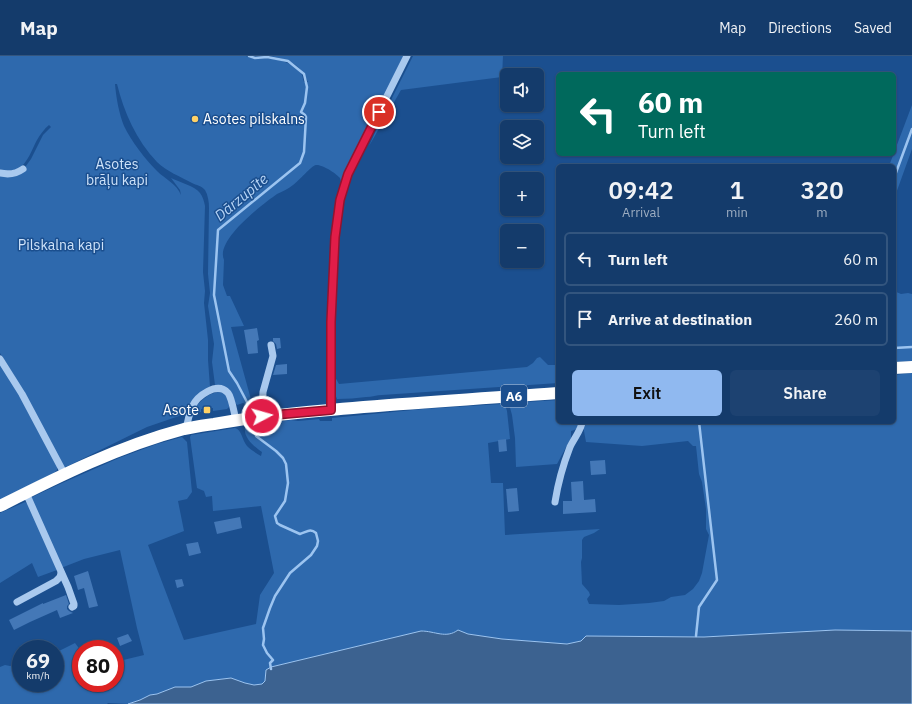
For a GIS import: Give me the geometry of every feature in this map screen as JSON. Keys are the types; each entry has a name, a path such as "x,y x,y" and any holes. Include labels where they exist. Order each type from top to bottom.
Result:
{"highway":[{"path":"896,368 912,367"},
{"name":"A6","path":"0,506 65,475 138,444 186,429 262,416 556,393"}],"street":[{"path":"331,410 331,322 335,237 340,200 348,174 408,56"},
{"path":"0,173 14,174 23,169"},
{"path":"262,416 263,392 273,356 271,345"},
{"path":"0,359 22,394 65,475"},
{"path":"186,429 190,412 194,404 201,396 216,389 225,390 229,395 236,420"},
{"path":"555,502 563,468 574,438 582,424"},
{"path":"26,493 74,604 72,608"},
{"path":"17,602 56,581 60,577 61,573"}],"green space":[{"path":"0,56 246,56 253,58 274,59 294,66 301,73 304,82 308,82 301,70 293,63 270,56 405,56 342,184 340,178 333,172 319,165 314,166 293,185 277,194 242,223 233,233 223,252 223,285 227,296 230,296 244,326 231,327 252,403 247,405 243,403 237,405 227,389 215,385 212,362 214,344 208,306 210,293 208,274 209,208 206,192 201,187 174,174 157,162 137,135 123,105 117,84 115,84 122,121 127,132 139,150 157,171 177,188 181,195 180,190 171,178 194,188 200,193 204,201 204,303 208,340 210,387 193,400 182,415 147,427 68,466 63,466 15,377 0,353 0,175 23,170 31,159 43,135 51,127 49,125 42,132 27,160 18,169 0,170"},
{"path":"413,56 503,56 502,68 500,68 500,77 401,90 369,146"},
{"path":"912,105 912,149 896,193 896,164 890,164 893,156 896,156 896,147"},
{"path":"896,292 901,294 912,294 912,361 896,362"},
{"path":"540,357 548,365 556,365 556,383 380,395 344,399 337,399 335,394 335,377 339,384 527,367"},
{"path":"0,363 5,369 57,466 57,470 54,473 0,500"},
{"path":"912,373 912,631 835,630 704,637 586,636 581,641 567,644 502,639 468,634 458,630 449,634 421,631 271,667 266,670 265,681 262,684 254,685 231,678 206,681 191,687 175,687 128,704 0,704 0,667 5,665 12,665 12,692 64,692 64,648 72,644 72,692 124,692 124,660 144,655 120,550 84,559 61,568 30,498 119,458 157,444 182,437 187,442 192,492 187,499 178,501 184,531 148,545 184,640 256,624 260,595 274,573 261,506 213,511 212,496 206,497 204,491 197,488 190,437 191,435 235,428 241,433 245,444 261,456 262,452 250,442 246,435 245,427 247,425 291,420 298,421 319,419 320,421 332,421 332,418 423,409 505,405 510,439 488,443 491,483 503,483 505,535 600,529 584,537 582,540 582,584 589,592 590,595 587,599 589,604 619,605 664,601 671,597 685,595 693,589 699,581 702,573 709,535 706,529 706,509 702,482 699,474 696,446 693,446 688,441 642,446 586,442 584,424 896,424 896,375"},
{"path":"218,392 226,394 229,403 229,407 227,409 213,411 213,408 201,409 201,412 194,412 194,408 202,400 211,394"},
{"path":"556,400 556,424 578,424 574,430 571,431 571,438 557,464 516,467 515,438 509,404"},
{"path":"25,502 28,504 57,570 38,577 32,563 0,583 0,513"}],"shaded area":[{"path":"458,630 468,634 502,639 567,644 581,641 586,636 704,637 835,630 912,631 912,704 128,704 175,687 191,687 206,681 231,678 254,685 262,684 265,681 266,670 271,667 421,631 449,634"}],"building":[{"path":"257,328 259,340 257,341 258,353 248,354 244,330"},
{"path":"273,338 280,338 281,348 277,349"},
{"path":"287,364 287,374 273,375 276,365"},
{"path":"506,439 507,451 499,452 498,440"},
{"path":"605,460 606,474 591,475 590,461"},
{"path":"583,481 584,500 595,499 596,512 563,514 563,501 572,501 571,482"},
{"path":"517,488 519,511 508,512 506,489"},
{"path":"240,517 242,528 217,534 214,522"},
{"path":"198,542 201,553 189,556 186,544"},
{"path":"88,571 98,606 89,608 84,588 78,590 74,576"},
{"path":"182,579 184,586 177,588 175,580"},
{"path":"66,595 69,604 67,609 73,613 60,618 57,610 14,630 9,620 43,603"},
{"path":"128,634 132,641 124,644 124,640 118,640 117,638"}],"waterway":[{"name":"Dārzupīte","path":"248,404 229,371 214,295 218,230 300,163 304,152 306,117 301,112 305,103 307,87 304,74 288,61 267,57 255,58 249,56"},
{"path":"896,173 912,129"},
{"path":"896,348 912,347"},
{"path":"696,636 699,607 717,580 699,424"},
{"name":"Dārzupīte","path":"254,429 256,436 276,451 283,458 286,464 288,483 285,501 275,516 277,523 300,534 312,531 316,533 318,541 317,546 311,555 290,573 275,596 270,608 263,628 263,645 273,660 270,663 271,669"}],"place":[{"name":"Asotes pilskalns","path":"195,119"},
{"name":"Asote","path":"207,410"}],"route":[{"path":"262,416 331,410 331,322 335,237 340,200 348,174 379,112"}],"park label":[{"name":"Asotes brāļu kapi","path":"117,172"},
{"name":"Pilskalna kapi","path":"61,245"}]}
